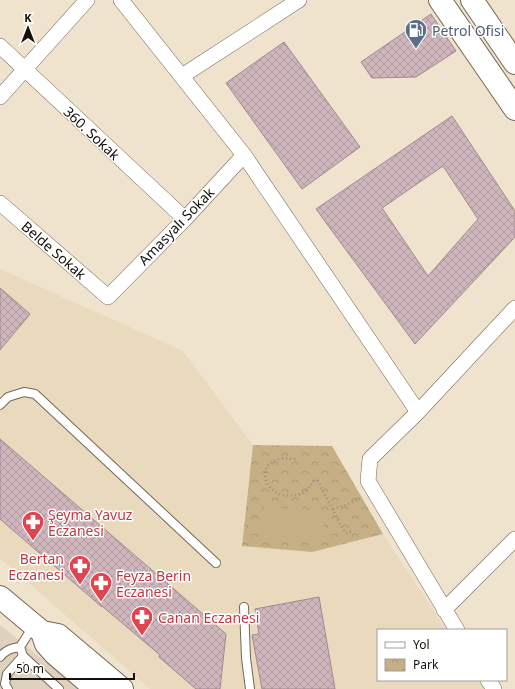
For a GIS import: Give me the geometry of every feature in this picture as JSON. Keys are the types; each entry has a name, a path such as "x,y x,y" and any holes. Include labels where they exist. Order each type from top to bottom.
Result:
{"main road":[{"path":"440,0 515,109"},
{"path":"472,0 515,63"},
{"path":"0,597 38,629 46,644 55,654 96,689"},
{"path":"38,629 58,635 122,689"}],"street":[{"path":"0,97 87,0"},
{"path":"120,0 244,155 418,412"},
{"path":"182,76 299,0"},
{"name":"360. Sokak","path":"0,46 185,219"},
{"name":"Amasyalı Sokak","path":"108,296 185,219 244,155"},
{"name":"Belde Sokak","path":"0,203 108,296"},
{"path":"455,629 368,481 370,459 418,412 515,308"},
{"path":"444,610 515,539"}],"lane":[{"path":"0,405 8,396 24,392 35,394 216,563"},
{"path":"244,607 246,658 250,689"},
{"path":"0,657 11,648 20,647 38,629"},
{"path":"20,647 23,656 59,689"},
{"path":"8,689 5,684 7,674 23,656"}],"path":[{"path":"295,459 277,459 271,463 266,470 264,478 268,487 279,494 288,496 302,494 314,481 318,481 342,528 346,532 352,531"},
{"path":"333,509 357,500 373,490"}],"shaded area":[{"path":"0,269 183,351 253,445 242,546 312,552 383,534 445,629 377,629 377,681 480,681 485,689 150,689 0,558"},
{"path":"0,625 79,689 0,689"}],"green space":[{"path":"253,445 332,446 383,534 312,552 242,546"},
{"path":"264,506 325,512 322,544 260,538"}],"building":[{"path":"431,14 456,51 416,77 372,78 361,62"},
{"path":"284,42 360,147 302,189 226,83"},
{"path":"452,116 515,211 515,237 415,344 316,209","holes":["443,166 478,219 428,276 382,208"]},
{"path":"0,288 30,314 0,350"},
{"path":"0,439 226,634 220,689 196,689 159,657 160,655 0,519"},
{"path":"319,597 335,689 262,689 252,635 259,634 255,609"}],"place":[{"name":"Petrol Ofisi","path":"416,50"},
{"name":"Şeyma Yavuz Eczanesi","path":"33,542"},
{"name":"Bertan Eczanesi","path":"80,586"},
{"name":"Feyza Berin Eczanesi","path":"101,602"},
{"name":"Canan Eczanesi","path":"142,636"}]}
